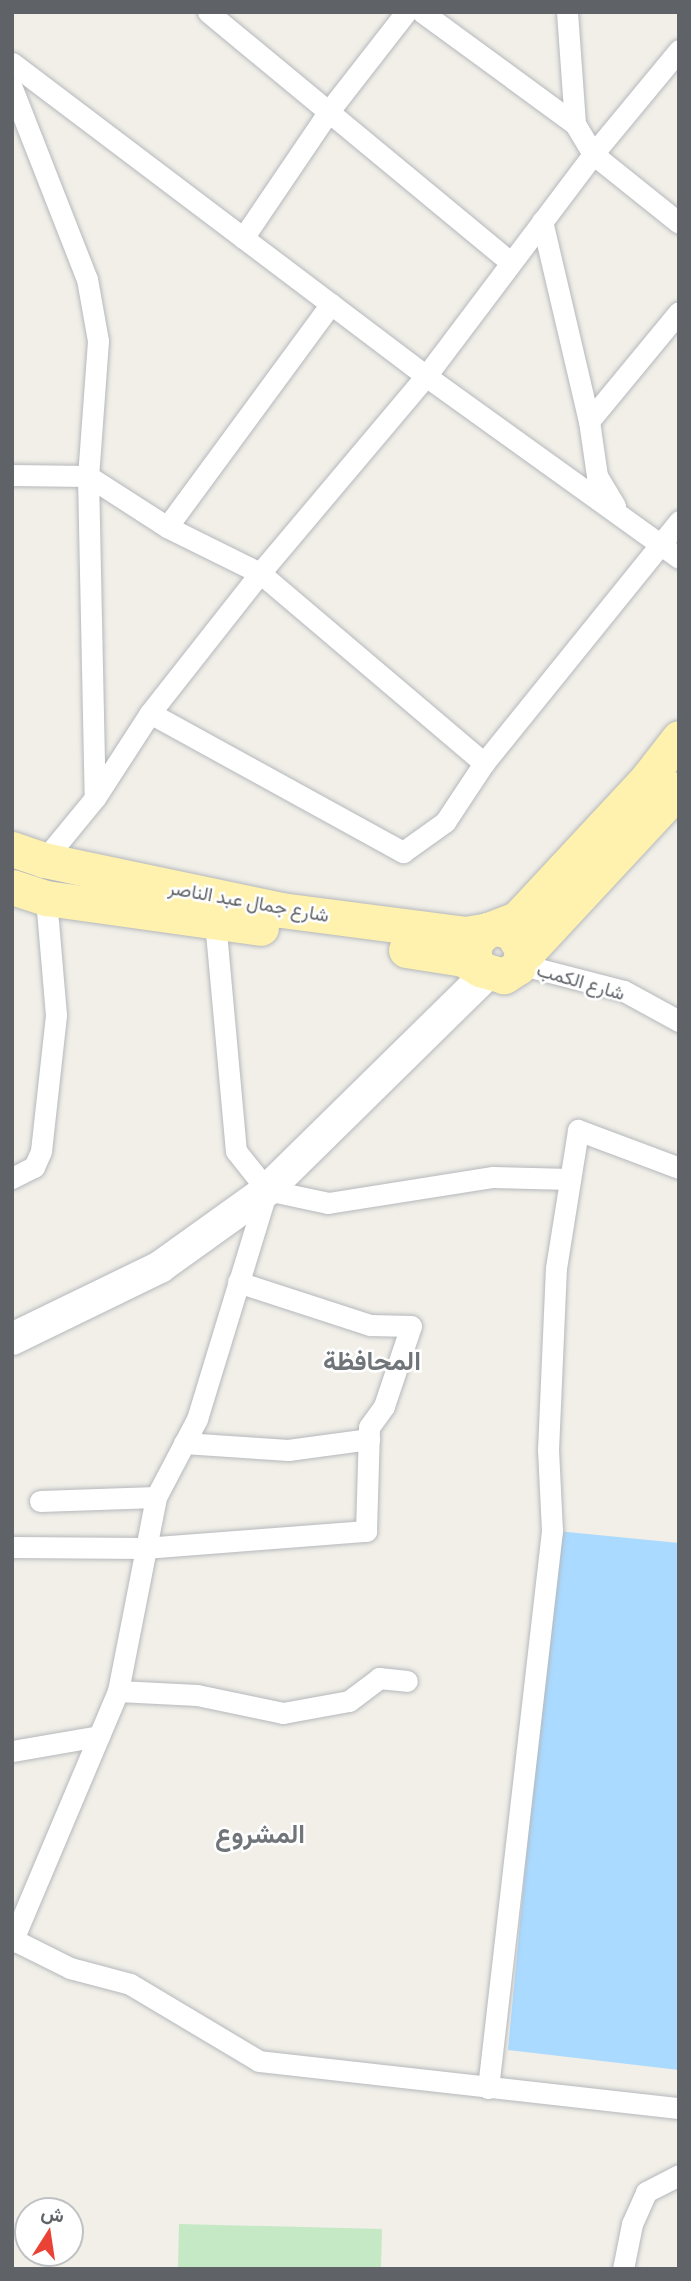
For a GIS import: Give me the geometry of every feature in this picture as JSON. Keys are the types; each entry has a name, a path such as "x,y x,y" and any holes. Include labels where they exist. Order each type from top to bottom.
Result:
{"main road":[{"path":"491,929 517,919 647,779 679,738"},
{"path":"12,1339 160,1267 267,1190 672,808"},
{"name":"شارع جمال عبد الناصر","path":"28,855 281,910 466,934 491,929"},
{"name":"شارع جمال عبد الناصر","path":"12,887 46,898 215,921 502,967"},
{"path":"491,929 517,936 502,967"}],"street":[{"path":"208,12 511,262"},
{"path":"243,238 330,111 406,12"},
{"path":"422,12 575,124 593,154 679,223"},
{"path":"571,18 575,124"},
{"path":"28,855 96,798 150,713 260,572 426,376 593,154 679,50"},
{"path":"12,63 426,376 679,558"},
{"path":"12,88 87,279 99,341 88,476 96,798"},
{"path":"542,221 589,421 597,476 621,515"},
{"path":"167,527 331,304"},
{"path":"589,421 679,312"},
{"path":"12,475 88,476 167,527 260,572 484,763"},
{"path":"150,713 403,852 445,822 484,763 679,522"},
{"path":"12,1178 34,1167 41,1150 56,1015 46,898"},
{"path":"215,921 236,1152 267,1190 328,1203 493,1177 570,1179"},
{"name":"شارع الكمب","path":"502,967 624,991 679,1021"},
{"path":"488,2088 552,1531 548,1450 556,1268 578,1130 679,1168"},
{"path":"267,1190 197,1419 156,1497 118,1691 13,1941 70,1968 130,1984 259,2062 679,2108"},
{"path":"12,1547 144,1548 366,1531 369,1427 384,1406 411,1326 370,1325 238,1282"},
{"path":"184,1443 288,1450 369,1439"},
{"path":"40,1501 156,1497"},
{"path":"118,1691 197,1695 283,1713 349,1701 379,1678 407,1681"},
{"path":"12,1751 99,1736"},
{"path":"623,2269 632,2224 646,2192 679,2175"}],"green space":[{"path":"179,2224 382,2229 381,2269 178,2269"}],"water":[{"path":"557,1531 679,1543 679,2070 508,2050"}],"district":[{"name":"المحافظة","path":"372,1361"},
{"name":"المشروع","path":"260,1834"}]}
